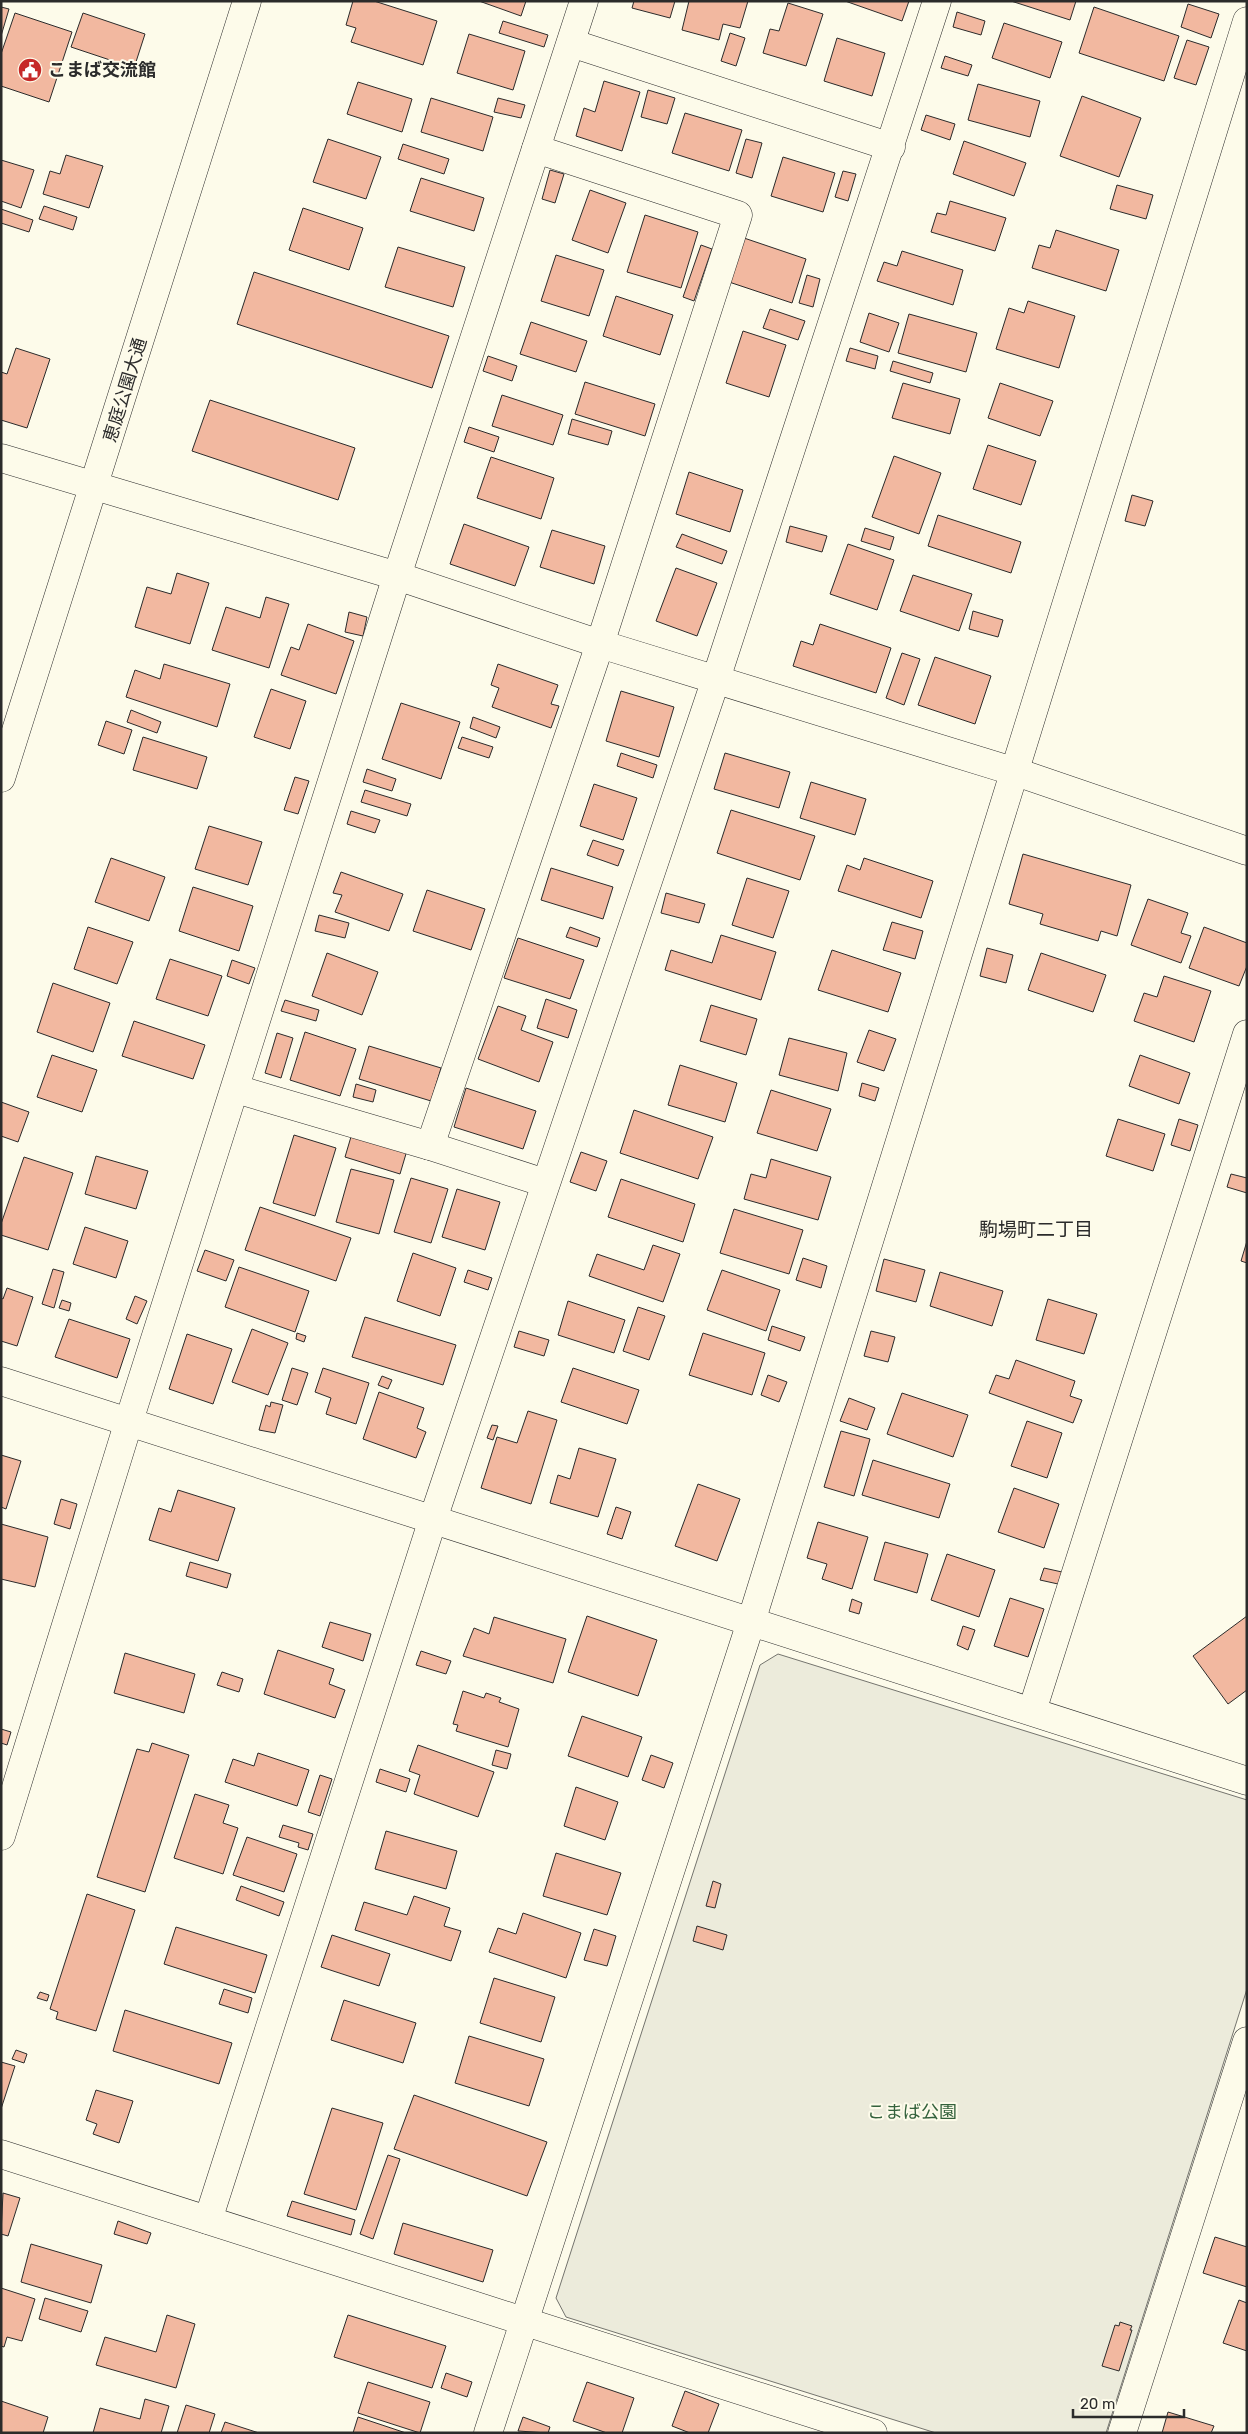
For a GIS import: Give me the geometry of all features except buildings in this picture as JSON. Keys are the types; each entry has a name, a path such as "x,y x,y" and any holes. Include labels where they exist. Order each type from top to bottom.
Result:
{"street":[{"name":"恵庭公園大通","path":"1,778 95,487 247,1"},
{"path":"1,1836 128,1421 236,1089 397,576 584,1"},
{"path":"208,2220 433,1519 716,679 937,1"},
{"path":"488,2433 523,2320 751,1622 1016,772 1247,21"},
{"path":"571,43 891,146"},
{"path":"430,1146 600,644 738,215 536,149"},
{"path":"1,458 397,576 600,644 1016,772 1247,851"},
{"path":"1032,1711 1247,1034"},
{"path":"236,1089 430,1146 545,1183"},
{"path":"1,1381 1032,1711 1247,1782"},
{"path":"1122,2433 1247,2041"},
{"path":"1,2154 873,2433"}],"green space":[{"name":"こまば公園","path":"778,1654 1247,1800 1247,1989 1106,2433 936,2433 566,2317 556,2298 760,1665"}],"place":[{"name":"こまば交流館","path":"30,70"}],"district":[{"name":"駒場町二丁目","path":"1036,1229"}]}
